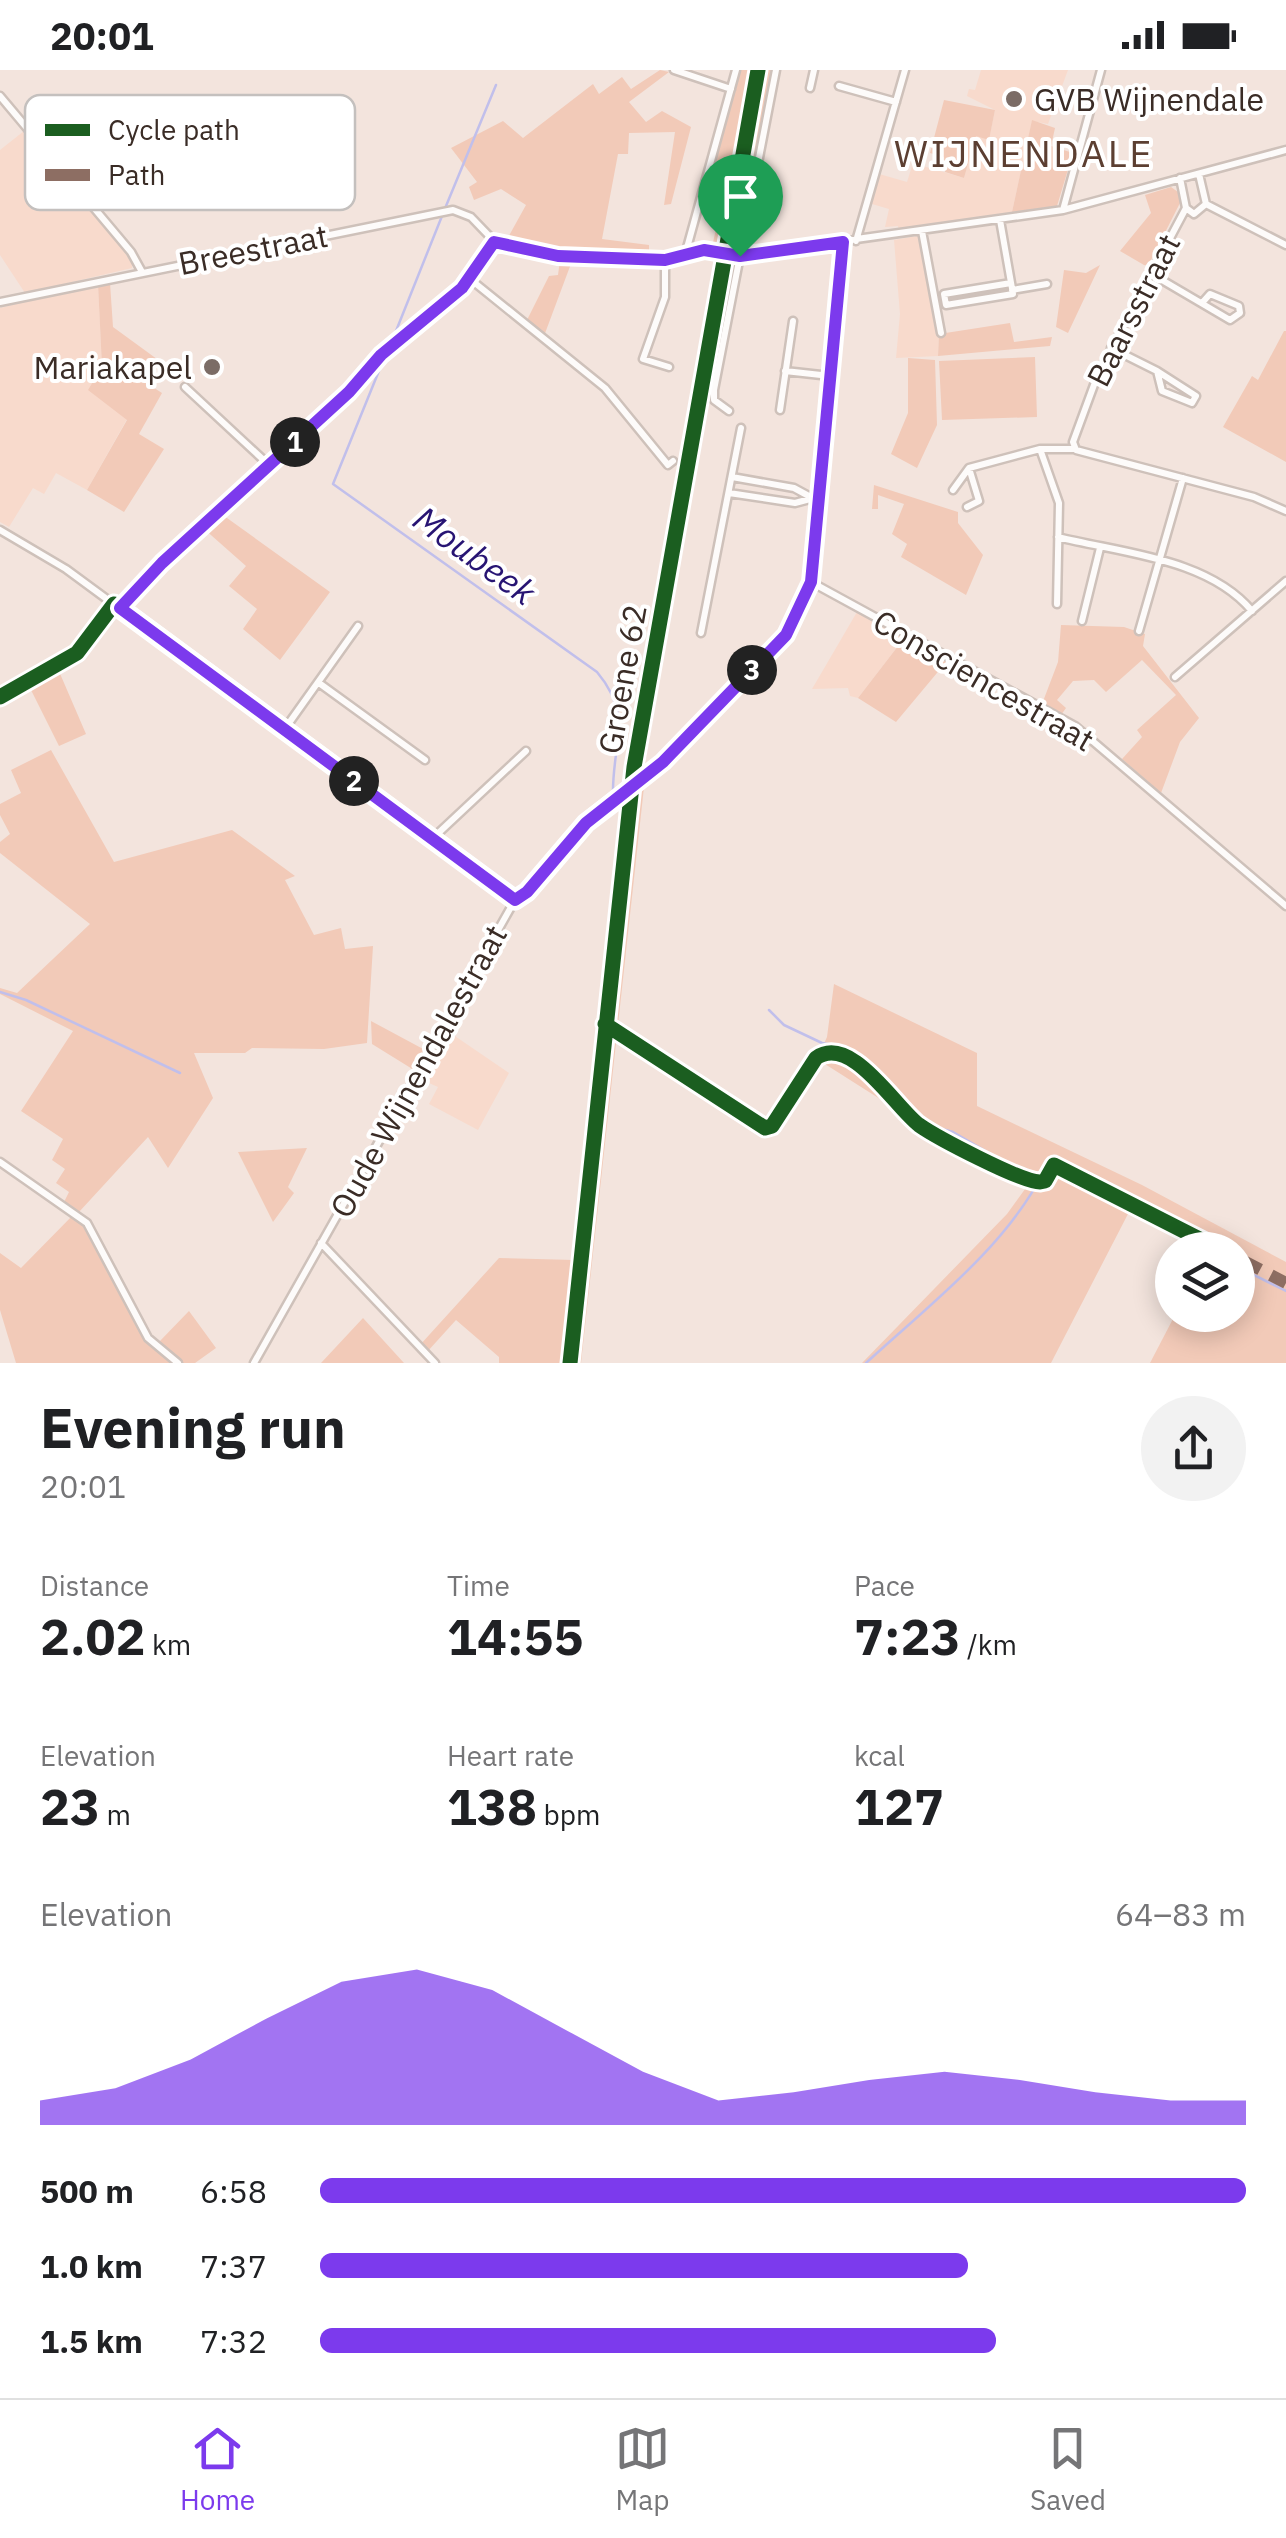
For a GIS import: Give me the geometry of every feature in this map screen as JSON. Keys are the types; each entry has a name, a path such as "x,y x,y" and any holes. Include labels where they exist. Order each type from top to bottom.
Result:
{"street":[{"path":"674,70 732,89"},
{"path":"684,256 736,70"},
{"path":"728,410 714,400 714,390 776,70"},
{"path":"810,88 814,70"},
{"path":"856,241 905,70"},
{"path":"1062,210 1101,70"},
{"path":"839,86 896,102"},
{"path":"0,96 25,126"},
{"path":"0,697 77,654 117,606 162,563 270,466 381,355 470,279 494,242 558,256 665,260 711,250 741,255 1062,210 1286,150"},
{"path":"1199,174 1206,204 1286,245"},
{"name":"Baarsstraat","path":"1075,446 1110,348 1186,208 1180,178"},
{"path":"1186,208 1194,214 1206,204"},
{"path":"96,210 131,252 142,272"},
{"name":"Breestraat","path":"0,302 448,210 471,217 494,242"},
{"path":"1000,220 1011,286 1012,294 946,306 944,294 1011,286 1046,284"},
{"path":"922,232 941,333"},
{"path":"811,582 814,500 843,242"},
{"path":"665,260 666,297 643,359 669,367"},
{"path":"1150,274 1202,304 1230,320 1240,312 1239,306 1217,293 1210,294 1202,304"},
{"path":"470,279 580,364 618,401 668,465 674,461"},
{"path":"780,410 793,320"},
{"path":"1110,348 1157,372 1192,390 1196,396 1192,403 1162,391 1157,372"},
{"path":"785,371 830,376"},
{"path":"185,387 270,466"},
{"path":"701,634 741,428"},
{"path":"953,490 969,468 1040,448 1075,446 1254,497 1286,511"},
{"path":"1040,448 1059,503 1057,604"},
{"path":"968,506 979,501 969,468"},
{"path":"732,477 794,488 814,500"},
{"path":"1139,631 1183,478"},
{"path":"730,493 795,503 814,500"},
{"path":"0,530 117,606 515,900"},
{"path":"1058,538 1219,580 1252,611"},
{"path":"1082,621 1100,548"},
{"path":"1174,677 1286,581"},
{"name":"Oude Wijnendalestraat","path":"254,1363 515,900 527,892 586,823 663,762 786,635 811,582"},
{"name":"Consciencestraat","path":"811,582 1075,726 1286,906"},
{"path":"284,730 358,626"},
{"path":"319,683 425,760"},
{"path":"432,839 526,750"},
{"path":"0,1162 87,1223 148,1338 178,1363"},
{"name":"Oude Wijnendalestraat","path":"321,1243 435,1363"}],"shaded area":[{"path":"660,70 669,72 629,102 646,122 662,111 691,127 671,204 664,205 675,132 629,133 628,154 618,154 602,239 649,245 649,255 573,253 506,241 526,205 501,189 474,200 469,187 477,182 451,148 503,121 523,138 593,84 599,94 622,77 631,89"},
{"path":"740,70 755,70 722,250 712,247 723,197 706,191"},
{"path":"760,70 774,70 739,252 727,250"},
{"path":"981,70 1068,70 1048,124 1032,121 1012,212 899,232 898,226 885,227 889,209 872,204 879,174 907,182 913,163 964,178 976,135 989,139 995,110 967,96 969,89 975,90"},
{"path":"944,100 995,110 989,140 976,136 964,178 945,172 944,157 930,153"},
{"path":"1032,120 1055,128 1051,146 1073,153 1057,206 1012,212"},
{"path":"24,131 25,210 90,210 132,260 132,268 25,293 0,255 0,150"},
{"path":"1171,187 1178,192 1180,203 1148,266 1144,265 1120,251 1151,213 1145,195"},
{"path":"923,235 939,334 938,356 896,358 900,314 894,240"},
{"path":"717,255 724,257 683,479 678,472"},
{"path":"728,258 738,260 693,476 645,765 638,767"},
{"path":"560,260 572,261 544,336 526,322 549,276 558,275"},
{"path":"1100,265 1068,333 1056,327 1064,270 1086,273"},
{"path":"110,283 113,327 161,362 148,384 162,393 139,434 164,449 124,512 87,490 127,420 88,390 102,367 98,284"},
{"path":"98,284 102,367 127,419 87,490 56,473 44,494 33,488 9,527 0,522 0,308"},
{"path":"1010,323 1014,342 1052,337 1050,346 938,356 939,334"},
{"path":"1284,331 1286,462 1223,427 1252,376 1258,380"},
{"path":"1035,357 1037,417 942,420 939,361"},
{"path":"908,358 935,360 937,425 917,468 891,454 908,413"},
{"path":"874,485 958,512 958,523 983,555 966,595 901,557 907,544 892,534 904,504 878,495 878,509 872,509"},
{"path":"220,513 330,592 280,660 243,629 257,609 229,586 246,566 203,528"},
{"path":"857,612 905,637 858,698 850,696 848,688 812,689"},
{"path":"1061,625 1124,627 1145,634 1143,646 1199,718 1180,742 1161,793 1122,759 1142,737 1137,730 1176,695 1142,660 1106,692 1094,680 1073,681 1057,700 1066,708 1061,715 1042,704 1058,662"},
{"path":"905,637 947,661 896,722 858,698"},
{"path":"58,669 86,734 59,746 29,686"},
{"path":"51,750 114,862 232,830 295,876 285,880 314,935 341,928 345,949 373,946 367,1043 324,1049 252,1048 245,1053 194,1053 213,1098 168,1168 148,1137 79,1212 64,1202 69,1192 56,1183 65,1169 52,1160 63,1139 21,1111 73,1031 0,994 0,988 17,993 90,924 0,853 0,842 10,834 0,815 0,804 21,793 11,770"},
{"path":"644,787 581,1363 499,1363 499,1357 456,1320 427,1352 420,1345 499,1258 574,1260 609,934 618,934 636,789"},
{"path":"834,984 977,1053 977,1106 1230,1232 1168,1232 1129,1212 1051,1363 862,1363 1007,1214 1028,1185 984,1165 817,1059 827,1037"},
{"path":"371,1021 425,1050 414,1070 372,1044"},
{"path":"448,1026 449,1032 509,1073 478,1130 429,1104 438,1087 420,1079"},
{"path":"307,1148 288,1187 294,1193 273,1222 238,1152"},
{"path":"74,1214 87,1227 142,1335 173,1363 16,1363 0,1310 0,1253 21,1268"},
{"path":"1255,1245 1286,1262 1286,1363 1150,1363 1166,1332 1255,1332"},
{"path":"189,1311 216,1348 195,1363 181,1363 158,1343"},
{"path":"363,1318 404,1363 321,1363"}],"waterway":[{"name":"Moubeek","path":"446,206 496,85"},
{"name":"Moubeek","path":"392,341 442,216"},
{"name":"Moubeek","path":"385,356 333,484 597,672 608,688 618,717 613,794"},
{"path":"0,992 26,1000 180,1073"},
{"name":"Moubeek","path":"769,1010 784,1025 822,1043 838,1046 872,1068 931,1126 953,1132 1026,1175 1054,1172 1170,1232"},
{"path":"866,1363 987,1250 1028,1199 1044,1171"},
{"name":"Moubeek","path":"1255,1276 1286,1291"}],"marked path":[{"path":"1255,1267 1286,1283"}],"cycle path":[{"name":"Groene 62","path":"570,1363 634,767 758,70"},
{"path":"0,697 77,653 114,604 515,900 527,892 586,823 632,788"},
{"path":"605,1024 765,1128 772,1126 816,1058 829,1053 843,1055 872,1075 919,1125 960,1148 1015,1175 1040,1182 1045,1181 1054,1165 1186,1232"}],"place":[{"name":"GVB Wijnendale","path":"1014,99"},
{"name":"Mariakapel","path":"212,367"}],"district":[{"name":"WIJNENDALE","path":"1024,152"}],"route":[{"path":"494,242 558,256 665,260 711,250 740,256 843,242 811,582 786,635 663,762 586,823 527,892 515,900 120,608 162,563 349,392 381,355 462,288 494,242"}]}
